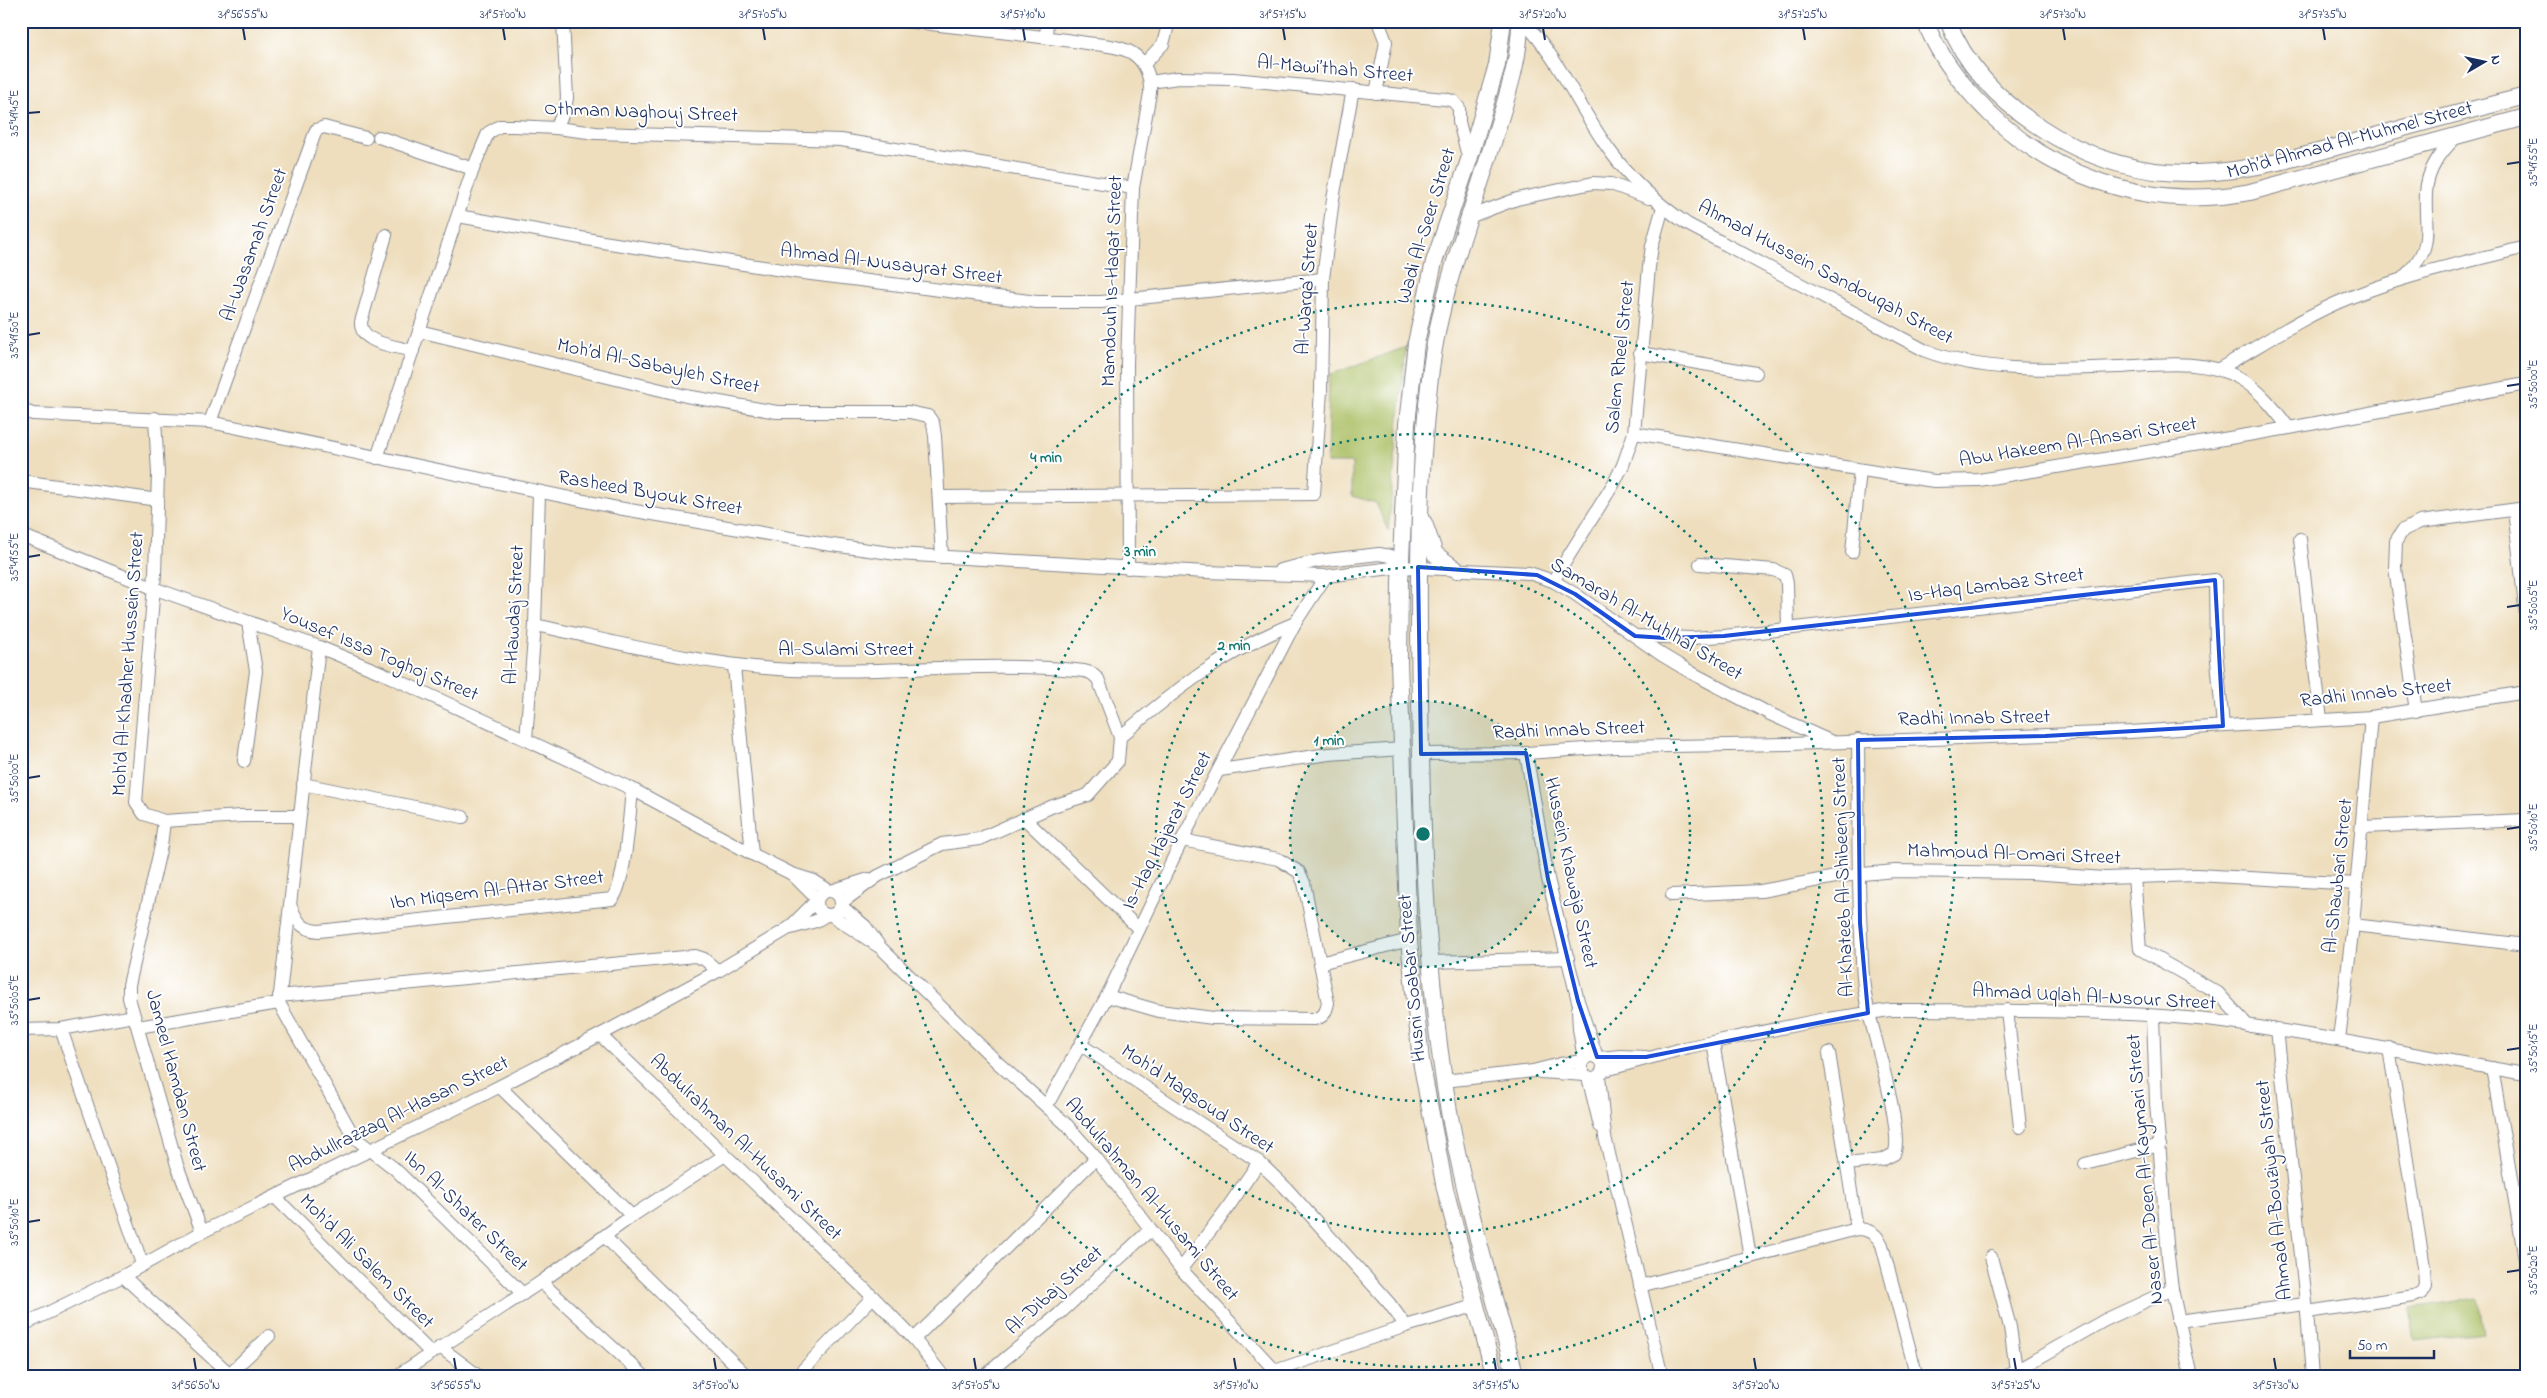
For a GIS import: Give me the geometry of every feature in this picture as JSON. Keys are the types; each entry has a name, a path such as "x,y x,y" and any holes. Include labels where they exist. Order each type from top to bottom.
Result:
{"main road":[{"name":"Wadi Al-Seer Street","path":"1400,567 1407,424 1416,343 1434,262 1469,160 1497,65 1503,21"},
{"name":"Wadi Al-Seer Street","path":"1418,567 1431,369 1448,284 1509,89 1518,51 1521,21"},
{"name":"Moh’d Ahmad Al-Muhmel Street","path":"1925,21 1935,43 1954,72 1980,103 2012,134 2064,168 2102,184 2122,189 2180,198 2230,196 2288,184 2459,134 2526,117"},
{"name":"Moh’d Ahmad Al-Muhmel Street","path":"1948,21 1960,46 1980,74 1999,94 2026,117 2064,141 2100,157 2132,168 2165,174 2200,174 2290,160 2427,121 2526,96"},
{"path":"1422,514 1427,537 1435,554 1457,570"},
{"name":"Husni Soabar Street","path":"1400,567 1399,662 1409,940 1421,1061 1445,1188 1474,1306 1494,1377"},
{"name":"Husni Soabar Street","path":"1418,567 1421,754 1426,884 1430,962 1444,1081 1464,1182 1516,1377"},
{"path":"1407,885 1426,884"}],"street":[{"path":"556,128 565,109 567,98 563,21"},
{"path":"906,21 1046,37 1124,49 1138,57 1144,64 1163,44 1169,21"},
{"path":"1046,37 1047,21"},
{"path":"1376,93 1386,42 1378,21"},
{"name":"Ahmad Hussein Sandouqah Street","path":"1521,21 1546,46 1610,152 1659,204 1687,224 1900,338 1950,360 1976,365 2039,369 2188,364 2219,369 2242,379 2263,396 2289,428"},
{"name":"Mamdouh Is-Haqat Street","path":"1128,568 1128,298 1133,188 1150,82 1144,64"},
{"name":"Al-Mawi’thah Street","path":"1150,82 1178,78 1210,78 1353,89 1453,102 1459,108 1459,122 1469,160"},
{"name":"Al-Warqa’ Street","path":"1129,496 1314,494 1320,417 1323,279 1333,199 1353,89"},
{"name":"Othman Naghouj Street","path":"377,458 473,169 486,137 495,128 505,126 556,128 596,133 841,140 1133,188"},
{"name":"Al-Wasamah Street","path":"210,422 316,130 324,127 373,137 473,169"},
{"path":"2403,278 2414,268 2427,242 2426,192 2433,165 2440,153 2459,134"},
{"name":"Ahmad Hussein Sandouqah Street","path":"1469,217 1517,199 1593,182 1611,184 1659,204"},
{"name":"Salem Rheel Street","path":"1552,581 1614,484 1634,433 1640,353 1652,246 1659,204"},
{"name":"Ahmad Al-Nusayrat Street","path":"458,216 713,260 983,296 1064,303 1323,279"},
{"path":"386,235 361,322 361,330 367,337 413,351"},
{"path":"2219,369 2316,313 2374,288 2403,278 2526,247"},
{"name":"Moh’d Al-Sabayleh Street","path":"419,331 686,396 727,404 802,413 919,413 928,416 933,423 940,498 942,557"},
{"path":"1640,353 1756,373"},
{"name":"Abu Hakeem Al-Ansari Street","path":"1634,433 1934,481 1979,480 2289,428 2526,384"},
{"name":"Rasheed Byouk Street","path":"25,414 155,418 210,422 539,493 825,544 942,557 1128,568 1326,576 1400,567"},
{"name":"Moh’d Al-Khadher Hussein Street","path":"155,418 158,500 153,588 136,792 140,810 149,817 164,821 241,816 299,816"},
{"path":"1852,552 1860,470"},
{"path":"21,481 158,500"},
{"name":"Al-Hawdaj Street","path":"526,739 534,625 539,493"},
{"path":"940,498 1129,496"},
{"path":"2416,711 2395,568 2396,541 2403,530 2420,522 2520,509 2526,615"},
{"name":"Yousef Issa Toghoj Street","path":"21,535 153,588 318,647 382,673 632,789 752,854 830,890"},
{"path":"2300,540 2321,720"},
{"name":"Rasheed Byouk Street","path":"1266,573 1318,561 1380,554 1390,556 1400,567"},
{"path":"1700,564 1774,570 1785,575 1787,583 1788,629"},
{"name":"Samarah Al-Muhlhal Street","path":"1400,567 1529,573 1552,581 1662,655 1730,693 1832,742"},
{"name":"Is-Haq Hajarat Street","path":"1047,1105 1107,996 1182,840 1220,770 1294,623 1326,576"},
{"name":"Is-Haq Lambaz Street","path":"1635,636 1691,638 1788,629 2215,580 2216,649 2222,726"},
{"path":"244,761 256,671 248,622"},
{"path":"1120,737 1180,687 1211,665 1244,646 1294,623"},
{"name":"Al-Sulami Street","path":"534,625 734,666 802,670 1036,668 1084,671 1098,679 1120,737"},
{"path":"279,999 318,647"},
{"path":"734,666 752,854"},
{"name":"Radhi Innab Street","path":"1421,754 1526,753 1590,748 2045,736 2372,717 2526,692"},
{"name":"Al-Shawbari Street","path":"2339,1039 2354,925 2372,717"},
{"name":"Abdullrazzaq Al-Hasan Street","path":"830,890 878,876 942,844 979,839 1024,818 1088,795 1118,761 1120,737"},
{"name":"Al-Khateeb Al-Shibeenj Street","path":"1847,1164 1882,1160 1891,1157 1895,1152 1896,1142 1890,1104 1868,1013 1863,971 1858,874 1858,740"},
{"path":"1220,770 1329,754 1402,749"},
{"name":"Hussein Khawaja Street","path":"1526,753 1540,836 1591,1059"},
{"path":"303,784 463,817"},
{"name":"Ibn Miqsem Al-Attar Street","path":"290,905 302,926 308,930 319,931 612,899 616,895 621,875 632,789"},
{"path":"1024,818 1139,929"},
{"path":"2363,827 2526,820"},
{"name":"Jameel Hamdan Street","path":"164,821 161,846 130,985 129,998 172,1149 202,1232"},
{"path":"1107,996 1159,1010 1213,1018 1315,1019 1324,1015 1328,1002 1304,883 1299,872 1278,859 1182,840"},
{"name":"Mahmoud Al-Omari Street","path":"1672,895 1762,891 1858,874 1912,871 2134,877 2197,875 2357,884"},
{"name":"Yousef Issa Toghoj Street","path":"792,874 817,900"},
{"name":"Abdullrazzaq Al-Hasan Street","path":"789,928 816,921 835,910 878,876"},
{"path":"2134,877 2140,949 2218,993 2248,1026"},
{"path":"830,890 837,894 835,910 819,910 817,900 824,891 830,890"},
{"name":"Abdullrazzaq Al-Hasan Street","path":"21,1326 123,1276 202,1232 500,1087 600,1035 718,971 789,928 817,900"},
{"name":"Abdulrahman Al-Husami Street","path":"835,910 865,926 880,947 998,1063 1047,1105 1096,1158 1181,1268 1278,1374"},
{"path":"2354,925 2526,945"},
{"path":"1320,963 1409,940"},
{"path":"21,1030 61,1029 136,1022 279,999 695,956 704,959 718,971"},
{"path":"1430,962 1568,958"},
{"name":"Ibn Al-Shater Street","path":"279,999 354,1137 396,1169 523,1294"},
{"name":"Ahmad Uqlah Al-Nsour Street","path":"1444,1081 1533,1071 1591,1059 1620,1056 1646,1057 1713,1042 1868,1013 1911,1010 2007,1010 2153,1016 2277,1029 2526,1074"},
{"path":"2007,1010 2020,1127"},
{"name":"Naser Al-Deen Al-Kaymari Street","path":"2153,1016 2160,1145 2172,1289 2191,1377"},
{"path":"61,1029 142,1264"},
{"name":"Ahmad Al-Bouziyah Street","path":"2277,1029 2306,1308 2414,1296 2421,1293 2425,1286 2424,1267 2389,1048"},
{"name":"Abdulrahman Al-Husami Street","path":"600,1035 873,1297 914,1338 944,1377"},
{"path":"1713,1042 1750,1257"},
{"name":"Moh'd Maqsoud Street","path":"1081,1045 1259,1162 1286,1188 1389,1303 1406,1326"},
{"path":"1829,1053 1857,1229"},
{"name":"Ahmad Uqlah Al-Nsour Street","path":"1533,1071 1594,1074 1631,1065 1646,1057"},
{"path":"1594,1074 1581,1068 1591,1059 1602,1064 1594,1074 1605,1137 1662,1377"},
{"path":"2492,1068 2526,1265"},
{"path":"500,1087 632,1216"},
{"path":"2085,1164 2160,1145"},
{"path":"395,1377 541,1282 632,1216 725,1155"},
{"path":"914,1338 1096,1158"},
{"path":"1181,1268 1226,1210 1259,1162"},
{"name":"Moh’d Ali Salem Street","path":"275,1197 435,1350 480,1377"},
{"path":"1640,1286 1863,1229 1875,1234 1882,1245 1917,1377"},
{"name":"Al-Dibaj Street","path":"983,1377 1060,1314 1150,1230"},
{"path":"605,1237 748,1377"},
{"path":"1991,1258 2010,1327 2017,1373"},
{"path":"123,1276 231,1375 269,1336"},
{"path":"541,1282 645,1377"},
{"path":"2004,1377 2017,1373 2105,1320 2172,1289"},
{"path":"796,1377 873,1297"},
{"path":"1278,1374 1406,1326 1474,1306"},
{"path":"2178,1321 2306,1308 2312,1377"}],"highlighted area":[{"path":"1418,567 1537,575 1575,594 1635,636 1665,638 1724,636 2215,580 2223,726 2045,736 1858,740 1860,923 1868,1013 1646,1057 1597,1057 1578,1001 1548,879 1526,753 1421,754"}],"green space":[{"path":"1406,347 1388,531 1376,503 1352,496 1352,463 1327,463 1329,375"},
{"path":"2478,1298 2484,1333 2415,1341 2410,1308"}]}
